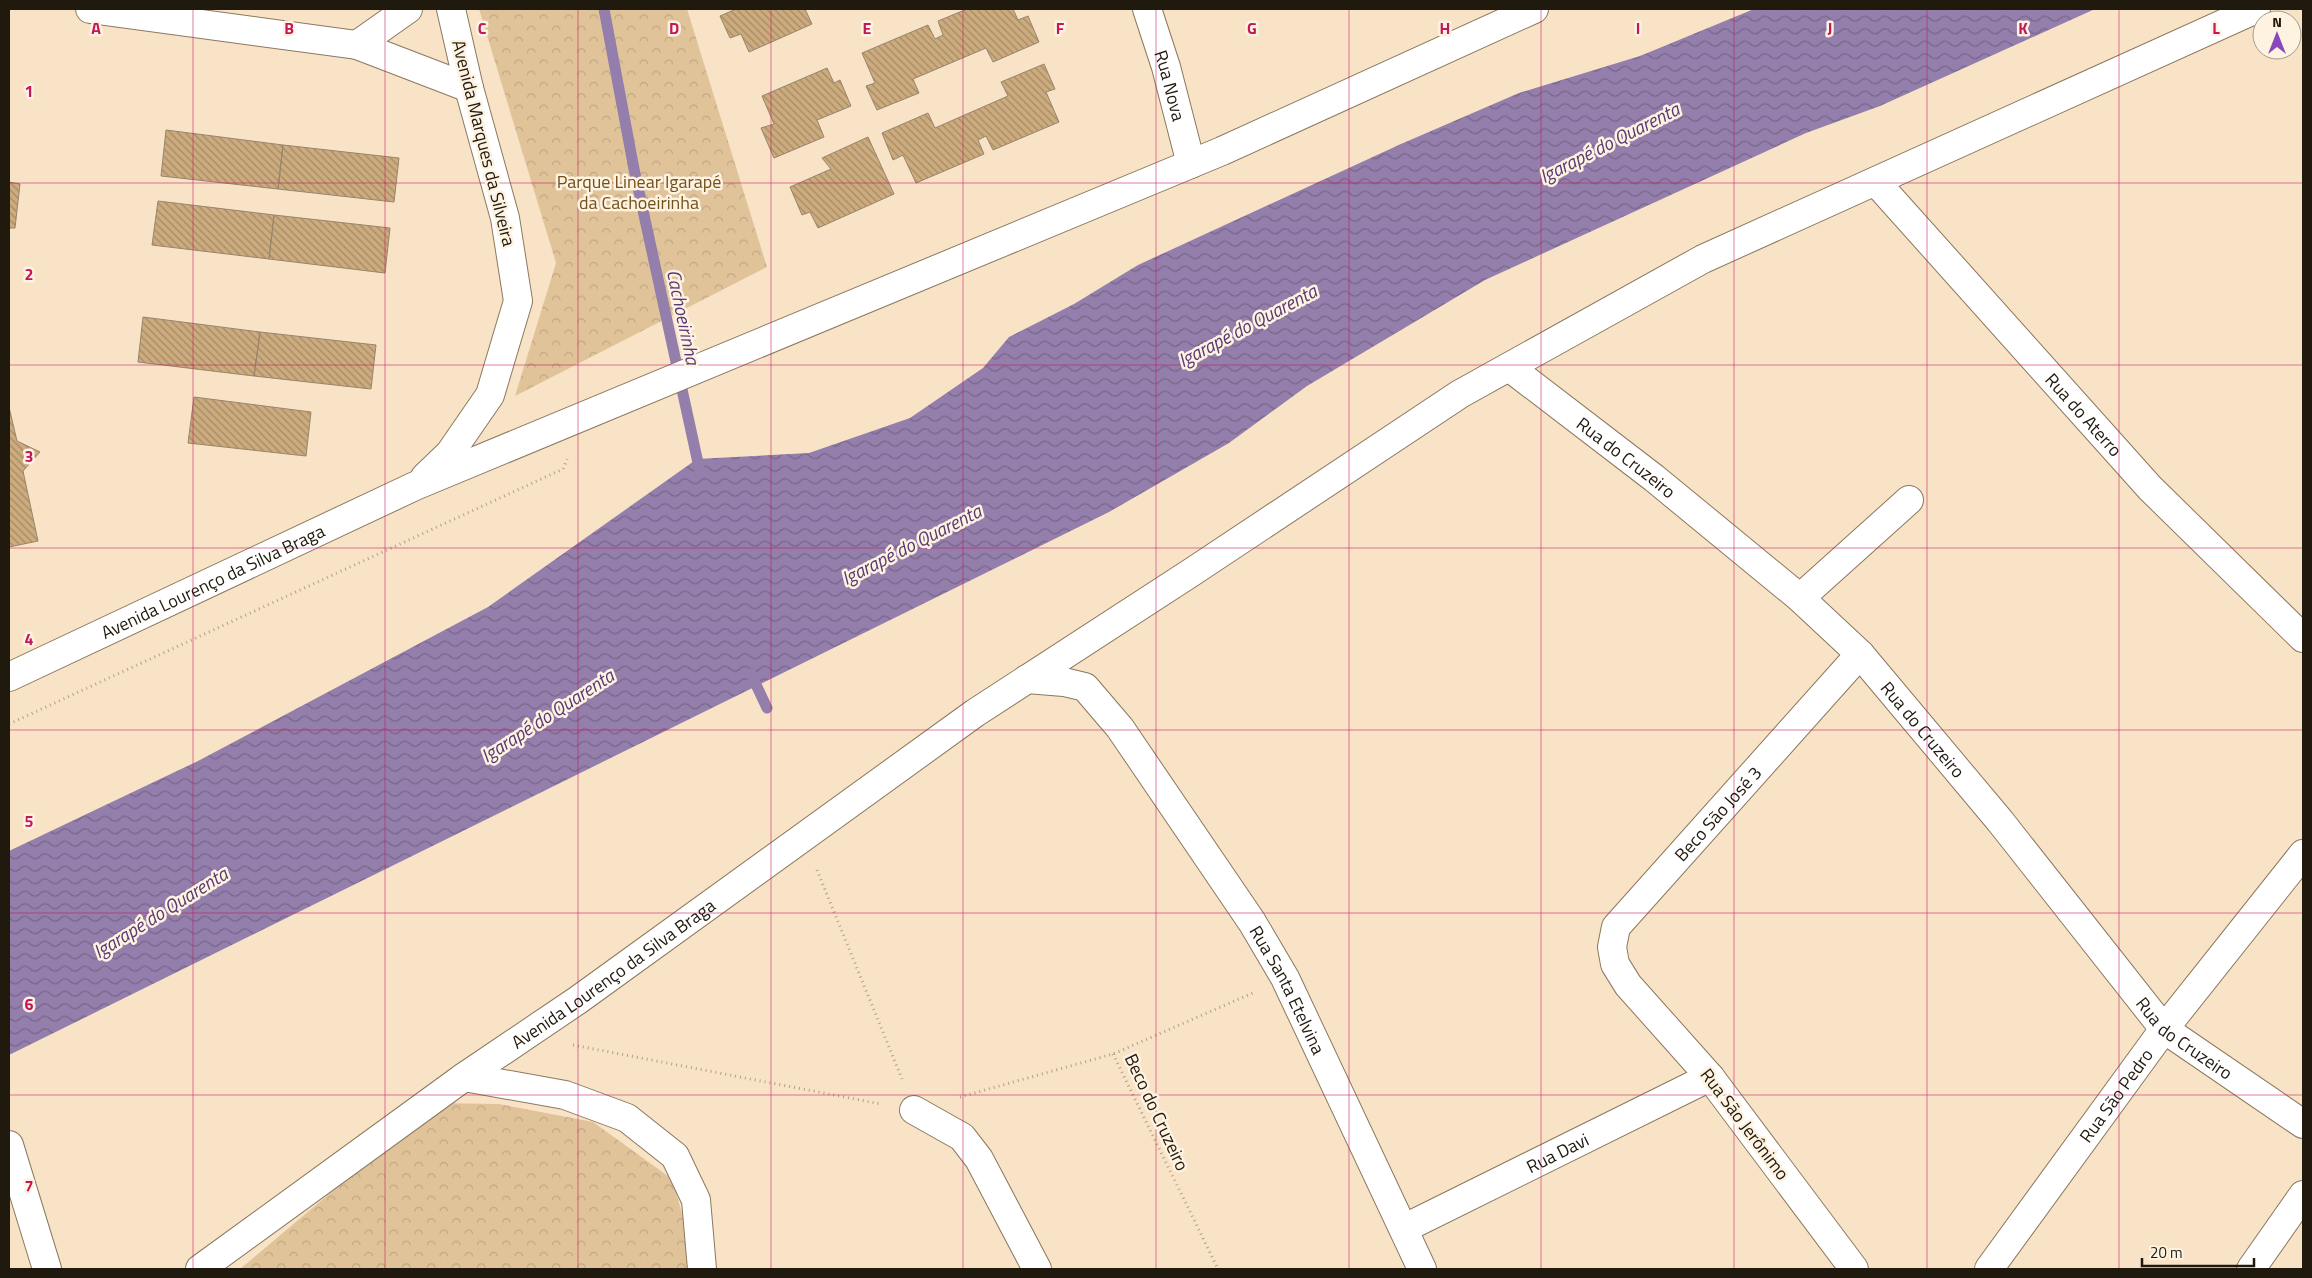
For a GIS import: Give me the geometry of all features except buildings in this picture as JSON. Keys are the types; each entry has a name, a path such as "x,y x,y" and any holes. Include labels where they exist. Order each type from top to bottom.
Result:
{"street":[{"path":"90,9 357,45 469,88"},
{"path":"357,45 408,9"},
{"name":"Avenida Marques da Silveira","path":"415,486 450,453 490,396 518,301 505,218 469,88 451,9"},
{"name":"Rua Nova","path":"1147,9 1166,67 1190,164"},
{"name":"Avenida Lourenço da Silva Braga","path":"9,677 415,486 1190,164 1534,9"},
{"name":"Avenida Lourenço da Silva Braga","path":"200,1269 464,1077 525,1036 975,713 1460,394 1703,259 2256,9"},
{"name":"Rua do Aterro","path":"1876,182 2150,488 2303,638"},
{"name":"Rua do Cruzeiro","path":"1509,367 1654,478 1800,598 1860,654 2000,821 2164,1029 2303,1124"},
{"path":"1800,598 1909,500"},
{"name":"Beco São José 3","path":"1628,985 1615,964 1612,947 1616,927 1860,654"},
{"name":"Rua Santa Etelvina","path":"1027,679 1064,682 1085,687 1120,728 1252,922 1285,978 1405,1228 1422,1269"},
{"name":"Rua São Pedro","path":"1989,1269 2164,1029 2303,854"},
{"name":"Rua São Jerônimo","path":"1628,985 1710,1076 1854,1269"},
{"name":"Rua Davi","path":"1405,1228 1710,1076"},
{"path":"464,1077 565,1094 627,1118 675,1156 696,1200 702,1269"},
{"path":"914,1110 962,1137 979,1159 1037,1269"},
{"path":"9,1145 47,1269"},
{"path":"2250,1269 2303,1195"}],"path":[{"path":"9,724 563,469 586,415"},
{"path":"804,836 914,1110"},
{"name":"Beco do Cruzeiro","path":"1218,1269 1113,1054 1285,978"},
{"path":"525,1036 914,1110 1113,1054"}],"green space":[{"name":"Parque Linear Igarapé da Cachoeirinha","path":"479,9 687,9 767,267 515,396 556,263"},
{"path":"437,1103 499,1104 593,1122 672,1179 693,1251 687,1269 240,1269"}],"water":[{"name":"Igarapé do Quarenta","path":"1754,9 2095,9 1880,106 1806,133 1485,280 1307,386 1229,443 1109,512 9,1055 9,851 198,761 488,607 697,459 809,453 910,418 983,368 1009,337 1074,304 1138,265 1401,144 1519,93 1640,56"}],"waterway":[{"name":"Cachoeirinha","path":"604,9 634,169 700,472"},
{"path":"751,674 767,708"}]}
